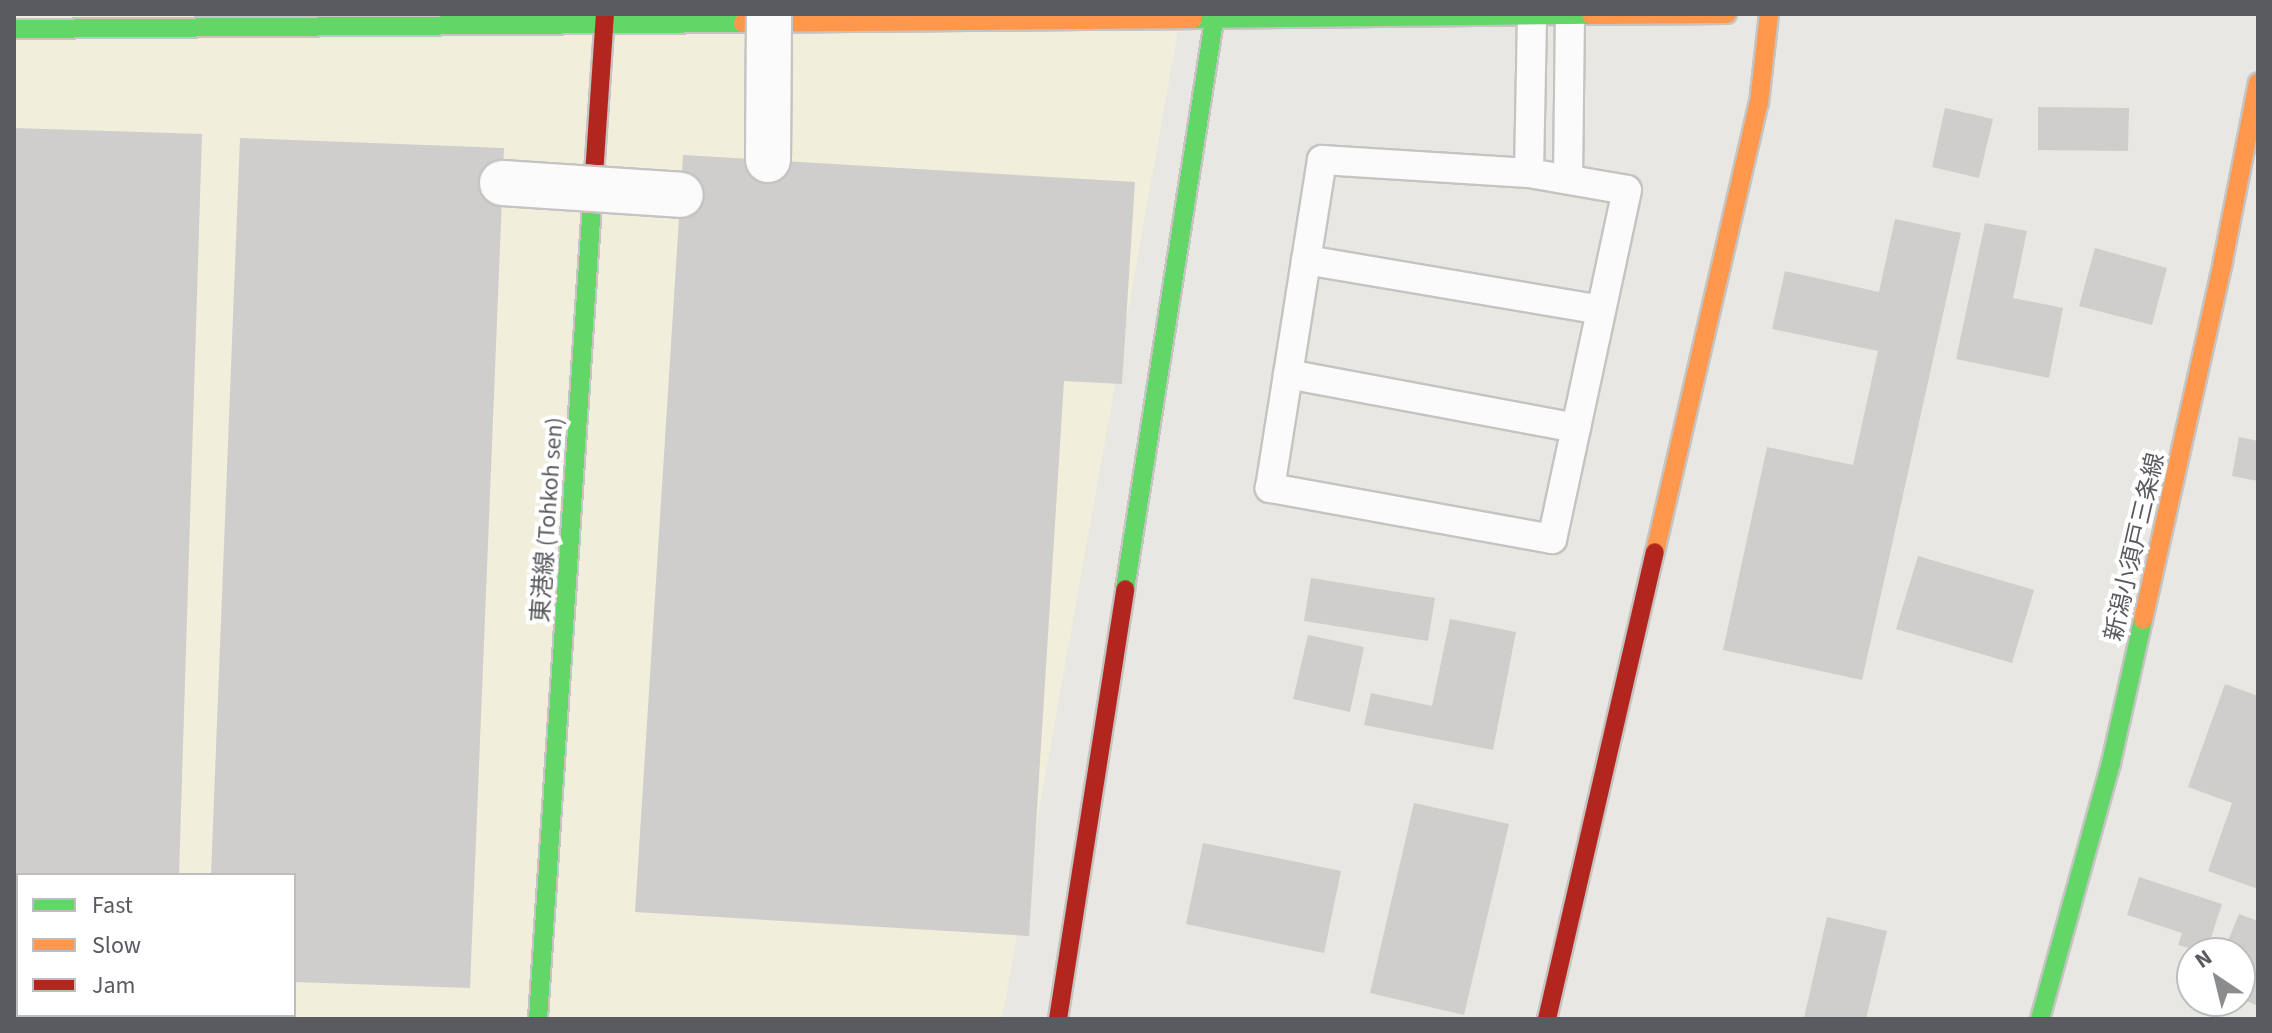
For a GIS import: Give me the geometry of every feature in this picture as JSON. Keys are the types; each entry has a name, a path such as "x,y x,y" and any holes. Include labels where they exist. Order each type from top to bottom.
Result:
{"street":[{"path":"768,160 769,14"},
{"path":"14,29 606,19 1727,14"},
{"path":"1547,1019 1759,103 1769,14"},
{"path":"1058,1019 1214,16"},
{"name":"東港線 (Tohkoh sen)","path":"538,1019 606,19"},
{"name":"新潟小須戸三条線","path":"2040,1019 2111,763 2223,261 2258,82"},
{"path":"502,183 681,195"}],"lane":[{"path":"1568,178 1570,15"},
{"path":"1529,173 1532,16"},
{"path":"1322,160 1568,178 1627,190 1552,539 1270,488 1322,160"},
{"path":"1306,260 1601,310"},
{"path":"1288,374 1576,428"}],"shaded area":[{"path":"14,14 1181,14 1002,1019 14,1019"}],"building":[{"path":"2038,107 2129,108 2128,151 2038,150"},
{"path":"1945,108 1993,119 1979,178 1932,167"},
{"path":"14,128 202,134 179,873 16,873 14,968"},
{"path":"240,138 504,148 470,988 296,982 296,873 211,873"},
{"path":"683,155 1135,182 1122,384 1064,381 1029,936 635,912"},
{"path":"1895,219 1961,233 1862,680 1723,650 1767,447 1853,465 1878,351 1772,329 1785,271 1879,292"},
{"path":"1985,223 2027,231 2013,298 2063,308 2049,378 1956,359"},
{"path":"2095,248 2167,268 2152,325 2079,306"},
{"path":"2239,437 2258,441 2258,481 2232,476"},
{"path":"1918,556 2034,590 2012,663 1896,629"},
{"path":"1311,578 1435,598 1428,641 1304,621"},
{"path":"1450,619 1516,632 1493,750 1364,725 1371,693 1432,706"},
{"path":"1308,635 1364,647 1350,712 1293,699"},
{"path":"2225,684 2258,696 2258,889 2208,871 2232,803 2188,787"},
{"path":"1414,803 1509,824 1464,1015 1370,993"},
{"path":"1203,843 1341,871 1324,953 1186,924"},
{"path":"2139,877 2222,904 2211,937 2181,937 2182,933 2127,915"},
{"path":"2239,914 2258,921 2258,1006 2256,937 2230,937"},
{"path":"1827,917 1887,931 1866,1019 1804,1018"}],"traffic: fast":[{"path":"1125,589 1215,14"},
{"path":"1193,19 1591,15"},
{"path":"14,29 743,23"},
{"path":"538,1019 592,204"},
{"path":"2040,1019 2111,763 2143,620"}],"traffic: slow":[{"path":"1591,15 1727,14"},
{"path":"1655,552 1759,103 1769,14"},
{"path":"743,23 1193,19"},
{"path":"2143,620 2223,261 2258,82"}],"traffic: jam":[{"path":"592,204 605,14"},
{"path":"1547,1019 1655,552"},
{"path":"1058,1019 1125,589"}]}
